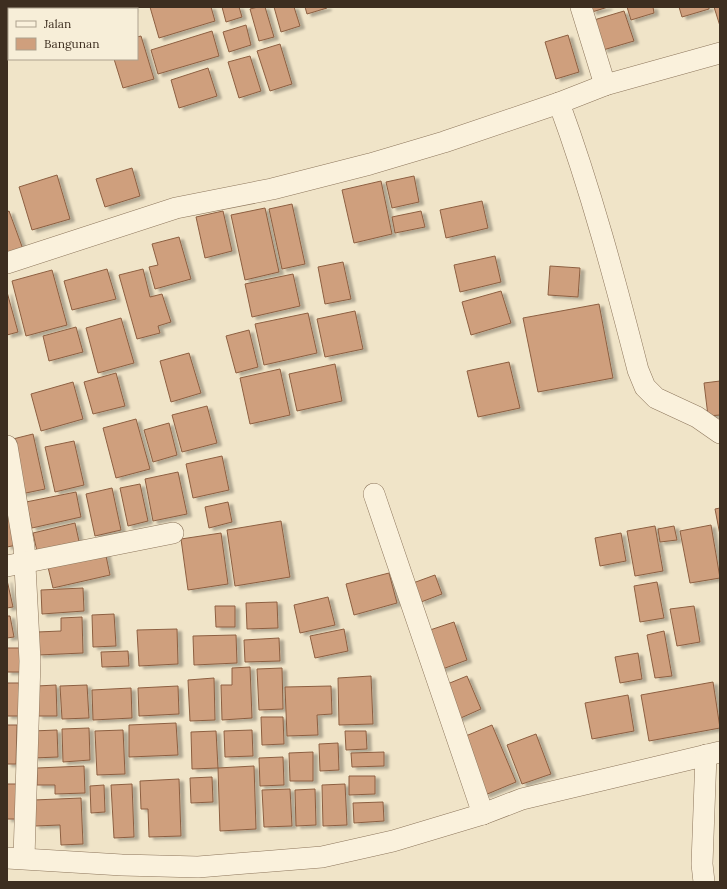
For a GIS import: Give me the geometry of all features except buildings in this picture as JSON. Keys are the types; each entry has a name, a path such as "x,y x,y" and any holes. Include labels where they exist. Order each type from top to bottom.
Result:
{"street":[{"path":"581,7 605,85"},
{"path":"7,263 176,208 272,189 370,164 444,142 559,103 605,85 720,53"},
{"path":"559,103 576,148 607,251 638,370 645,388 656,398 697,417 720,433"},
{"path":"7,446 24,547 16,564 30,661 16,858 122,865 191,867 322,857 393,841 483,814 522,799 713,754 702,864 704,882"},
{"path":"374,494 483,814"},
{"path":"16,564 172,534"}]}
